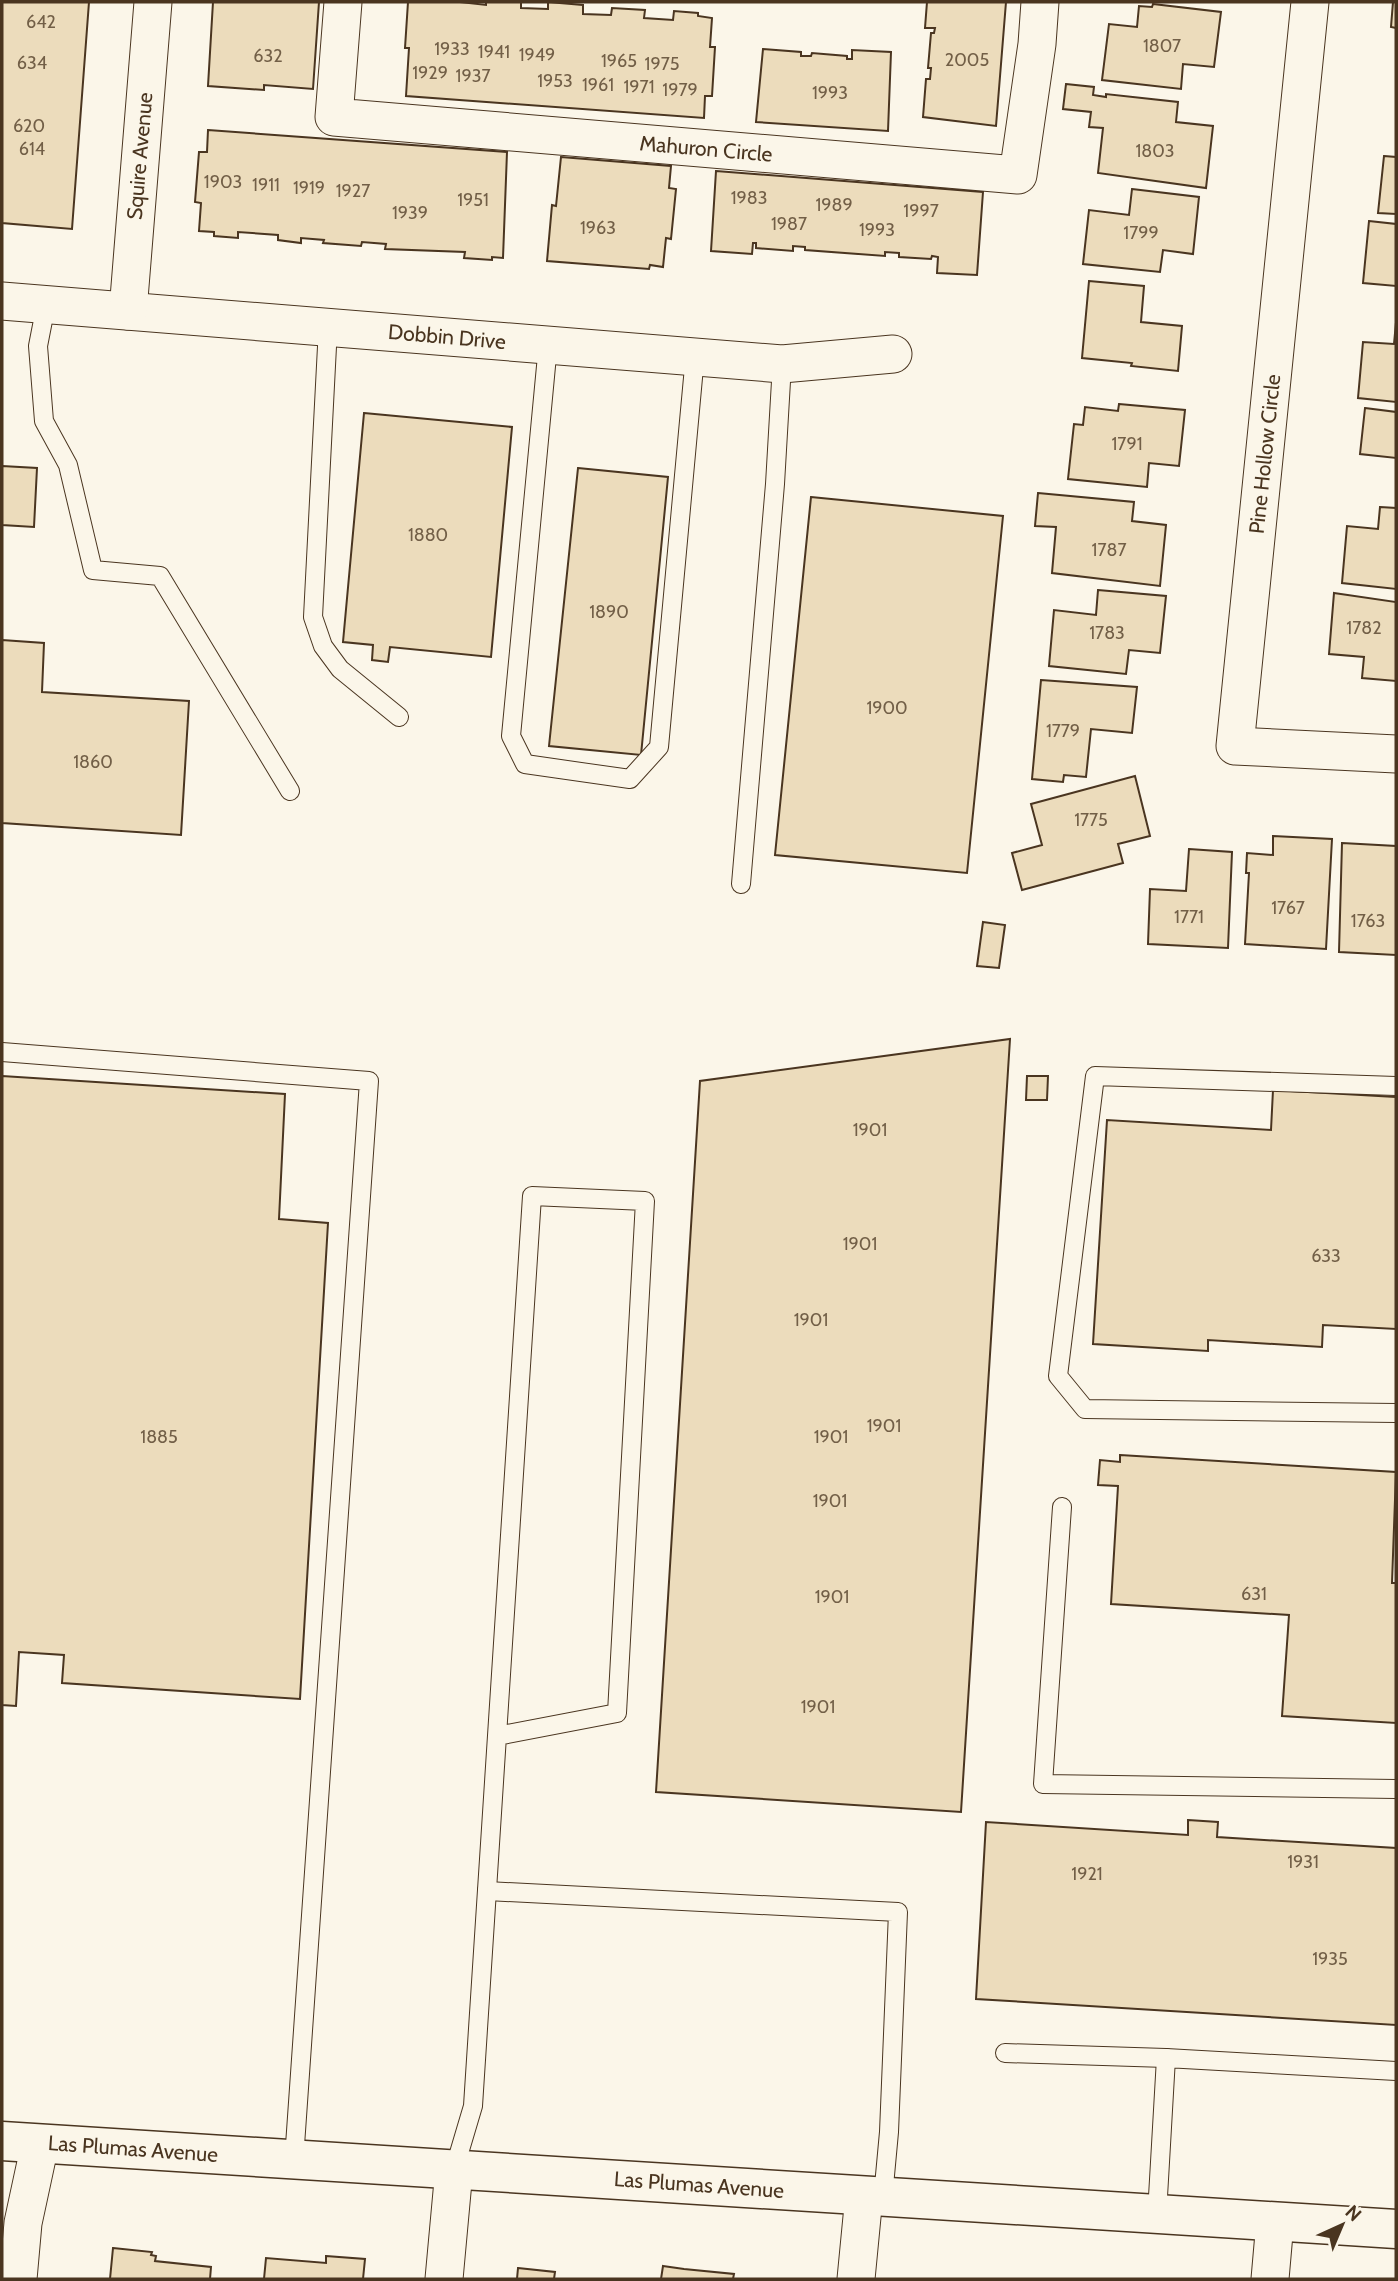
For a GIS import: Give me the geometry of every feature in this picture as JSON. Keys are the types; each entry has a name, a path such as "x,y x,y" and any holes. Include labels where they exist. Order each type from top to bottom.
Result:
{"street":[{"name":"Squire Avenue","path":"128,311 153,2"},
{"name":"Mahuron Circle","path":"343,2 334,117 1018,175 1037,44 1040,2"},
{"name":"Pine Hollow Circle","path":"1310,2 1235,746 1396,754"},
{"name":"Dobbin Drive","path":"2,301 782,364 893,354"},
{"name":"Las Plumas Avenue","path":"2,2141 1396,2229"},
{"path":"18,2279 23,2223 40,2144"},
{"path":"444,2279 454,2170"},
{"path":"856,2279 874,2196"},
{"path":"1269,2279 1275,2221"}],"lane":[{"path":"46,305 38,346 44,421 68,465 93,570 160,576 290,791"},
{"path":"328,327 313,617 323,646 340,669 399,716"},
{"path":"548,345 510,736 525,764 631,779 659,747 695,356"},
{"path":"741,884 775,484 782,364"},
{"path":"2,1052 369,1081 294,2160"},
{"path":"1396,1086 1095,1076 1058,1376 1086,1409 1396,1413"},
{"path":"454,2170 473,2106 532,1196 645,1201 617,1713 498,1736"},
{"path":"1062,1507 1043,1784 1396,1789"},
{"path":"487,1891 898,1912 889,2132 874,2196"},
{"path":"1005,2053 1166,2058 1396,2071"},
{"path":"1157,2214 1166,2058"}],"building":[{"path":"2,2 89,2 72,229 2,223"},
{"path":"213,2 319,2 313,89 264,85 264,90 208,86"},
{"path":"408,2 486,5 486,2 521,2 521,8 548,9 548,2 583,5 583,14 611,15 612,8 645,10 644,18 673,20 674,11 698,13 698,16 712,18 710,47 715,47 712,96 705,96 704,118 406,96"},
{"path":"927,2 1006,2 996,126 923,117 926,79 930,79 931,68 928,68 931,33 934,33 935,28 925,28"},
{"path":"1393,2 1396,2 1396,28 1391,27"},
{"path":"1153,4 1221,12 1214,67 1183,64 1181,89 1102,80 1109,24 1137,27 1139,6 1152,7"},
{"path":"763,49 801,52 801,56 811,56 812,53 847,56 847,59 852,59 852,50 891,52 888,131 756,122"},
{"path":"1066,84 1094,87 1093,95 1178,102 1176,122 1213,126 1206,188 1098,173 1103,128 1089,127 1091,112 1063,109"},
{"path":"208,130 507,152 503,258 464,258 465,252 385,249 386,244 362,242 361,246 301,238 301,243 278,240 278,235 238,232 238,238 214,236 214,232 199,231 201,203 195,202 199,152 207,152"},
{"path":"1384,156 1396,157 1396,214 1378,213"},
{"path":"561,157 671,166 669,188 676,189 671,239 666,238 663,267 650,265 649,269 547,261 552,205 556,206"},
{"path":"716,171 983,192 977,275 937,273 938,257 899,257 899,253 885,252 885,256 805,250 805,247 793,246 793,251 756,248 756,243 753,243 752,254 711,251"},
{"path":"1132,189 1199,197 1193,254 1163,250 1160,272 1083,264 1089,210 1129,215"},
{"path":"1369,221 1396,224 1396,286 1363,283"},
{"path":"1089,281 1144,286 1141,322 1182,326 1178,371 1082,358"},
{"path":"1396,322 1396,402 1358,398 1363,342 1394,344"},
{"path":"1119,404 1185,410 1179,466 1149,463 1147,487 1068,479 1074,424 1083,425 1085,407 1118,411"},
{"path":"1365,408 1396,412 1396,458 1360,454"},
{"path":"364,413 512,427 491,657 390,647 388,662 372,660 373,645 343,642"},
{"path":"2,466 37,468 34,527 2,525"},
{"path":"578,468 668,477 641,755 549,746"},
{"path":"1038,493 1134,502 1132,521 1166,525 1160,586 1052,573 1056,527 1035,526"},
{"path":"811,497 1003,516 967,873 775,855"},
{"path":"1380,507 1396,508 1396,589 1342,583 1347,526 1378,529"},
{"path":"1098,590 1166,596 1160,653 1129,650 1126,674 1049,666 1054,610 1096,615"},
{"path":"1334,593 1396,602 1396,681 1362,678 1364,657 1329,654"},
{"path":"2,640 44,643 42,692 189,701 181,835 2,823"},
{"path":"1041,680 1137,687 1132,733 1091,729 1086,777 1064,775 1063,782 1032,779"},
{"path":"1135,776 1150,836 1118,844 1123,863 1022,890 1012,853 1042,845 1031,804"},
{"path":"1273,836 1332,839 1326,949 1245,944 1249,873 1246,873 1247,853 1273,855"},
{"path":"1342,843 1396,846 1396,955 1339,952"},
{"path":"1189,849 1232,852 1228,948 1148,944 1150,889 1186,891"},
{"path":"983,922 1005,925 999,968 977,966"},
{"path":"1010,1039 961,1812 656,1792 700,1081"},
{"path":"2,1076 285,1094 279,1219 328,1223 300,1699 62,1683 64,1655 19,1652 16,1706 2,1705"},
{"path":"1027,1076 1048,1076 1047,1100 1026,1100"},
{"path":"1273,1090 1396,1097 1396,1329 1323,1325 1322,1347 1208,1340 1208,1351 1093,1344 1107,1120 1271,1130"},
{"path":"1120,1455 1396,1472 1392,1583 1396,1583 1396,1723 1282,1716 1289,1615 1111,1604 1118,1486 1098,1485 1100,1460 1120,1462"},
{"path":"1188,1820 1218,1822 1217,1837 1396,1848 1396,2025 976,1999 986,1822 1188,1835"},
{"path":"113,2248 152,2252 151,2255 156,2256 155,2261 211,2267 210,2279 110,2279"},
{"path":"326,2256 365,2259 363,2279 264,2279 266,2258 326,2263"},
{"path":"663,2266 734,2274 733,2279 661,2279"},
{"path":"518,2268 555,2272 554,2279 517,2279"}]}
